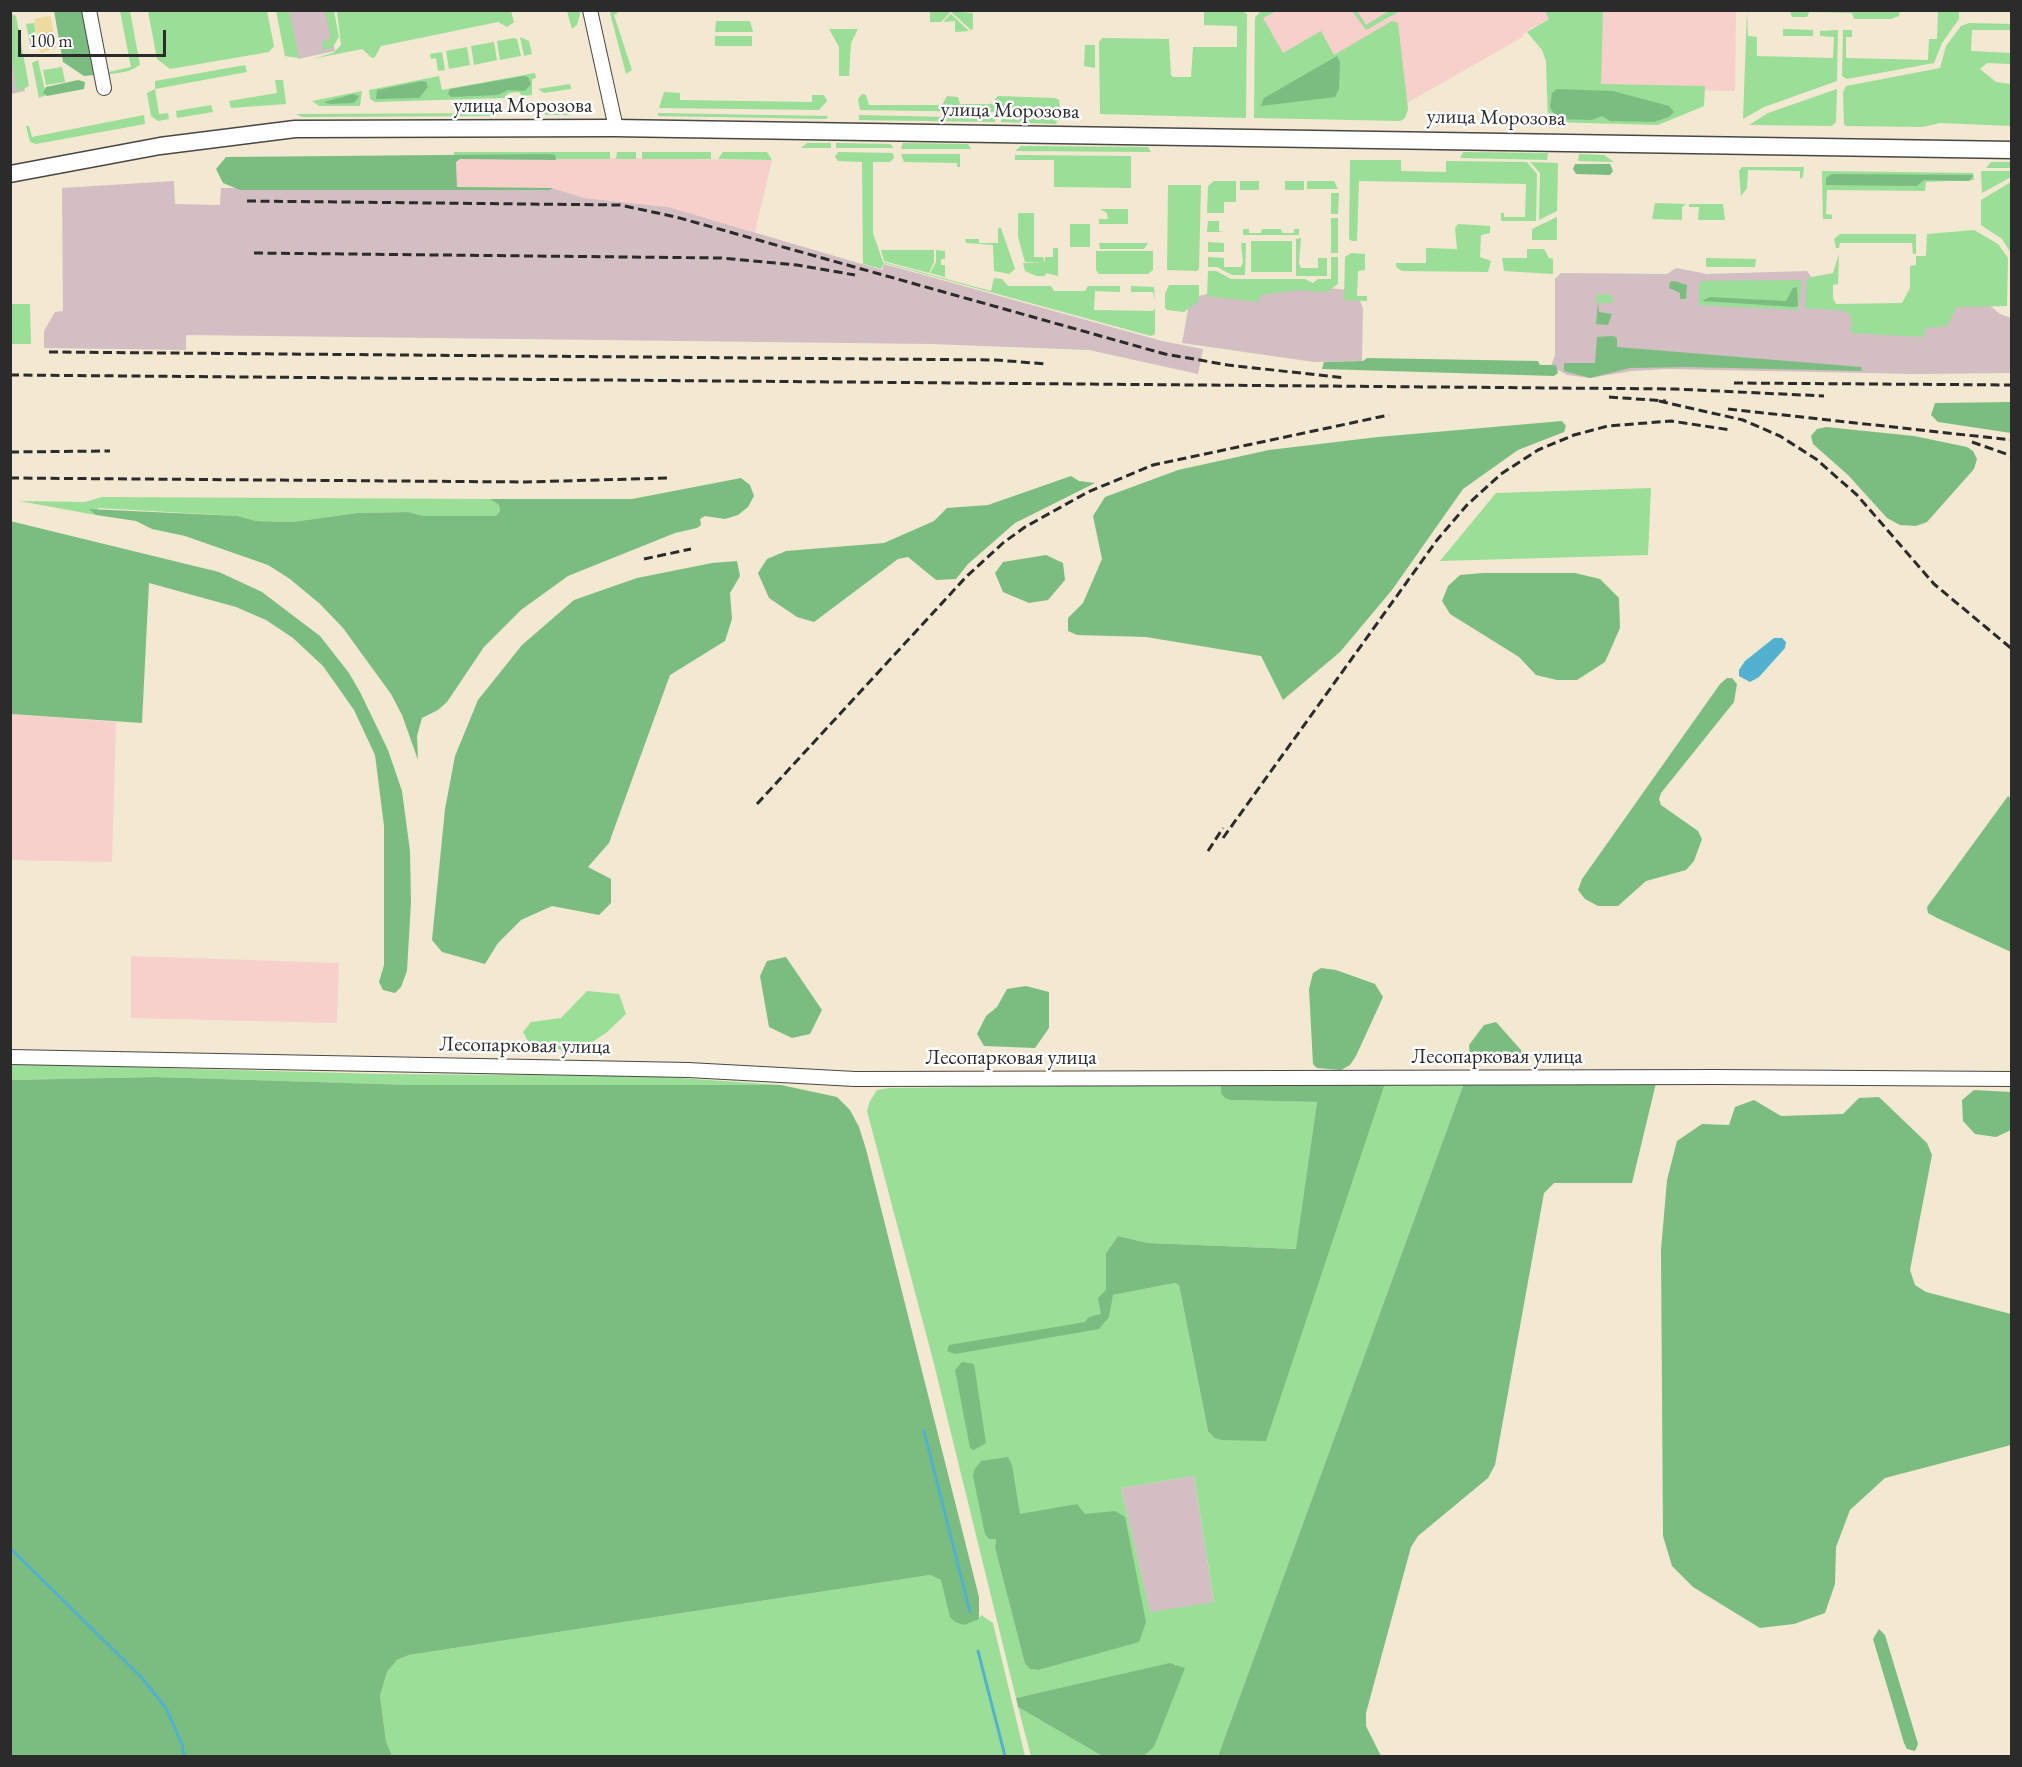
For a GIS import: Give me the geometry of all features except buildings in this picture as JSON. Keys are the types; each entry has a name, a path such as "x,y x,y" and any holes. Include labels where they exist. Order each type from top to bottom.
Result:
{"main road":[{"name":"улица Морозова","path":"10,174 160,146 295,129 616,128 2012,150"}],"street":[{"path":"89,10 104,88"},
{"path":"590,10 616,128"},
{"name":"Лесопарковая улица","path":"10,1057 688,1070 855,1079 1697,1077 2012,1079"}],"shaded area":[{"path":"287,11 326,11 335,51 298,59"},
{"path":"1258,11 1555,11 1521,38 1407,103 1255,102"},
{"path":"1561,11 1736,11 1735,91 1553,87"},
{"path":"10,16 25,91 11,94 10,94"},
{"path":"454,159 772,160 755,232 661,206 584,198 552,188 454,188"},
{"path":"174,181 175,204 220,205 221,188 552,188 584,198 668,207 882,270 884,264 1162,341 1203,349 1198,374 1089,350 932,344 186,335 186,350 44,348 44,331 55,312 63,311 62,188"},
{"path":"1676,268 1707,274 1807,271 1815,282 1817,307 1822,309 1931,308 1988,304 2000,314 2011,318 2011,373 1915,374 1667,369 1632,371 1590,378 1567,375 1551,366 1555,355 1555,279 1561,273 1667,274"},
{"path":"1295,285 1349,290 1360,301 1363,308 1362,361 1314,362 1182,343 1189,304 1199,296"},
{"path":"10,714 116,722 112,862 11,860"},
{"path":"131,956 339,963 337,1023 131,1018"},
{"path":"1194,1476 1214,1603 1150,1613 1121,1488"}],"green space":[{"path":"1790,10 1900,11 1899,16 1891,19 1854,19 1852,13 1809,12 1807,17 1792,17"},
{"path":"54,11 85,11 97,72 94,75 84,76 63,62"},
{"path":"120,11 130,11 140,65 129,71 106,75 102,61 106,60 109,72 131,67"},
{"path":"148,11 267,11 274,46 269,52 170,69 157,59"},
{"path":"276,11 289,11 299,58 285,56"},
{"path":"325,11 334,11 339,37 332,48 324,50 322,41 331,39"},
{"path":"337,11 511,11 514,22 507,27 498,22 381,46 372,58 362,49 312,59 333,53 341,45"},
{"path":"567,11 579,11 580,14 577,25 572,29"},
{"path":"613,11 618,13 614,15 632,70 626,74 610,13"},
{"path":"930,11 950,13 941,22 930,22"},
{"path":"950,11 973,13 973,29 971,30"},
{"path":"1204,11 1242,11 1247,14 1246,118 1100,114 1099,42 1102,38 1169,39 1171,75 1191,77 1193,47 1237,47 1237,26 1204,25"},
{"path":"1262,11 1276,11 1263,18 1283,53 1321,31 1334,55 1392,21 1398,23 1408,109 1405,118 1400,121 1254,118 1255,17"},
{"path":"1352,11 1357,11 1366,25 1389,11 1400,11 1366,30"},
{"path":"1545,11 1603,11 1601,84 1705,86 1704,106 1658,125 1548,122 1546,61 1542,50 1527,32 1549,19"},
{"path":"1747,11 1748,36 1757,37 1757,56 1833,58 1834,37 1820,36 1820,31 1838,30 1837,81 1764,107 1743,119"},
{"path":"1938,11 1959,11 1959,19 1942,43 1934,63 1847,79 1842,76 1843,30 1852,30 1852,37 1846,37 1846,58 1928,60 1929,39 1937,39"},
{"path":"11,14 16,16 29,86 17,92 11,56"},
{"path":"951,14 969,31 955,32 955,21 943,22"},
{"path":"716,21 750,21 753,32 715,32"},
{"path":"34,23 38,45 31,48 26,24"},
{"path":"1969,23 2011,24 2011,30 1972,30 1971,51 2011,53 2011,64 1987,63 1980,69 1996,82 2011,84 2011,126 1940,123 1922,127 1846,126 1844,124 1843,92 1846,86 1940,68 1946,46 1961,26"},
{"path":"829,29 858,29 851,43 849,76 839,76 839,47"},
{"path":"1783,29 1813,30 1813,36 1783,36"},
{"path":"715,36 752,36 752,46 715,46"},
{"path":"520,37 529,41 532,54 524,56"},
{"path":"517,39 521,56 500,60 497,41"},
{"path":"494,42 497,60 474,65 471,46"},
{"path":"1085,45 1095,45 1095,68 1084,66"},
{"path":"467,47 470,65 449,69 446,51"},
{"path":"442,52 445,70 438,71 436,58 431,59 430,54"},
{"path":"1337,56 1340,62 1339,89 1335,97 1261,106 1264,98"},
{"path":"38,60 46,95 39,98 32,63"},
{"path":"245,65 247,72 155,89 155,81"},
{"path":"62,67 65,82 46,85 43,70"},
{"path":"535,73 536,78 532,79 532,95 522,96 519,92 509,93 504,98 375,102 370,99 369,90 439,76 442,90"},
{"path":"528,77 531,84 525,91 508,90 498,95 451,97 448,94 450,89"},
{"path":"78,80 85,82 84,89 47,96 43,93 46,87"},
{"path":"275,80 283,80 286,104 231,108 229,101 277,93"},
{"path":"426,82 428,87 419,98 376,99 377,90"},
{"path":"570,84 571,89 544,93 538,89"},
{"path":"155,89 159,114 168,113 169,119 158,121 151,116 147,93"},
{"path":"1557,89 1613,91 1669,106 1674,112 1669,117 1654,122 1610,121 1602,116 1592,120 1557,119 1550,107 1552,93"},
{"path":"1837,89 1836,122 1832,126 1749,125 1768,113"},
{"path":"362,91 360,106 319,106 312,101"},
{"path":"664,92 680,93 680,100 812,102 812,95 824,95 827,101 819,110 659,108"},
{"path":"353,94 359,96 354,103 329,104 324,102"},
{"path":"862,94 866,95 869,105 942,105 947,96 958,97 960,104 991,104 998,96 1055,98 1059,100 1060,108 1056,113 860,110 858,99"},
{"path":"211,105 213,112 177,118 176,111"},
{"path":"566,107 571,115 546,115 537,108"},
{"path":"505,113 493,116 302,117 296,114"},
{"path":"658,113 828,117 826,119 658,116"},
{"path":"144,115 145,124 36,144 30,142 26,126 29,126 32,137"},
{"path":"859,115 996,118 995,122 859,120"},
{"path":"1001,118 1058,120 1056,124 1001,122"},
{"path":"807,143 831,143 831,148 801,148"},
{"path":"836,143 890,144 894,148 836,148"},
{"path":"903,143 968,144 971,149 901,149"},
{"path":"1021,146 1148,147 1151,152 1015,151"},
{"path":"454,152 610,152 610,159 454,159"},
{"path":"617,152 636,152 636,159 616,159"},
{"path":"642,152 711,152 711,159 642,159"},
{"path":"723,152 767,152 772,160 718,159"},
{"path":"838,152 893,153 894,158 890,162 873,162 873,233 883,262 991,291 994,278 1002,279 1008,286 1051,286 1054,291 1085,291 1088,286 1120,286 1120,292 1095,291 1094,310 1153,311 1155,308 1155,334 1151,336 884,263 881,269 863,264 862,162 838,161 835,157"},
{"path":"1463,152 1548,153 1547,160 1460,158"},
{"path":"901,154 960,154 960,167 957,167 957,163 904,162"},
{"path":"1579,154 1604,155 1614,162 1578,161"},
{"path":"555,155 556,160 460,159 456,162 457,187 553,188 549,190 240,190 223,183 216,169 226,157"},
{"path":"1015,155 1131,156 1131,188 1054,187 1054,160 1015,160"},
{"path":"1350,160 1401,160 1401,171 1446,172 1446,161 1527,162 1537,174 1536,221 1501,221 1501,213 1504,213 1504,217 1525,217 1526,184 1359,181 1357,241 1352,241 1349,239"},
{"path":"1530,162 1558,163 1557,211 1539,220 1540,173"},
{"path":"1991,162 2011,162 2011,168 1986,168"},
{"path":"1575,164 1610,164 1613,171 1610,175 1576,174 1573,169"},
{"path":"1742,167 1804,167 1803,177 1800,179 1800,171 1748,170 1747,188 1741,196 1739,171"},
{"path":"1822,171 1973,173 1974,180 1926,182 1925,191 1827,190 1826,214 1832,215 1832,219 1823,219"},
{"path":"1981,171 2011,171 2011,177 1982,193"},
{"path":"1832,174 1973,176 1969,181 1924,180 1917,186 1826,185 1826,178"},
{"path":"1214,181 1236,181 1236,202 1224,202 1224,213 1207,213 1208,186"},
{"path":"1240,181 1259,181 1259,190 1240,190"},
{"path":"1285,181 1304,181 1304,190 1285,190"},
{"path":"1307,181 1334,181 1338,189 1307,189"},
{"path":"2011,182 2011,253 2002,239 1981,225 1981,200"},
{"path":"1168,185 1201,185 1199,269 1197,271 1167,270"},
{"path":"1331,193 1339,193 1338,214 1331,214"},
{"path":"1655,203 1686,204 1682,207 1682,220 1652,219"},
{"path":"1689,204 1723,204 1725,220 1698,220 1699,207 1689,207"},
{"path":"1100,209 1128,209 1128,224 1099,224 1099,219 1108,219 1107,213"},
{"path":"1018,213 1034,213 1034,257 1043,257 1045,263 1045,257 1053,257 1053,248 1058,248 1058,276 1046,273 1045,276 1036,276 1025,271 1023,263 1043,263 1025,262 1018,237"},
{"path":"1557,217 1557,240 1532,240 1532,229"},
{"path":"1331,218 1338,218 1338,253 1331,253"},
{"path":"1208,221 1219,221 1219,231 1224,232 1207,232"},
{"path":"1070,224 1090,224 1090,247 1070,247"},
{"path":"1458,224 1490,226 1490,233 1481,235 1480,257 1491,261 1488,272 1402,271 1396,267 1396,263 1426,263 1426,248 1457,249 1455,228"},
{"path":"998,228 1001,228 1015,269 1009,274 994,271 993,245 966,243 965,239 979,239 979,243 998,243"},
{"path":"1243,229 1249,229 1249,233 1261,233 1262,229 1281,229 1282,233 1294,233 1294,229 1299,229 1299,235 1243,235"},
{"path":"1974,230 1998,244 2008,258 2007,306 1957,307 1947,326 1925,328 1924,337 1851,333 1852,320 1847,311 1805,308 1807,278 1833,273 1839,254 1838,284 1833,285 1833,298 1836,304 1902,303 1910,288 1910,266 1916,265 1916,256 1926,256 1927,234"},
{"path":"1840,234 1916,234 1916,254 1913,254 1912,243 1840,243 1839,248 1836,248 1834,239"},
{"path":"1301,238 1299,263 1301,268 1318,268 1318,258 1327,258 1327,276 1296,276 1296,239"},
{"path":"1251,241 1292,241 1292,272 1251,272"},
{"path":"1208,242 1224,243 1224,252 1208,252"},
{"path":"1099,243 1148,243 1144,249 1100,249"},
{"path":"1241,243 1246,243 1245,275 1232,275 1217,267 1208,267 1208,257 1224,258 1224,267 1241,267 1243,262"},
{"path":"1527,249 1544,249 1549,258 1553,259 1553,274 1504,271 1502,258 1527,258"},
{"path":"881,250 934,250 934,262 929,273 884,261"},
{"path":"936,250 945,251 945,259 941,259 941,265 945,265 945,277 930,273 936,262"},
{"path":"1096,251 1153,251 1153,270 1148,274 1099,274 1096,270"},
{"path":"1351,253 1365,254 1365,270 1358,271 1357,296 1367,296 1367,301 1344,300 1345,257"},
{"path":"1331,257 1338,257 1338,284 1327,292 1298,290 1260,295 1259,302 1207,296 1208,271 1216,271 1231,279 1305,279 1313,283 1318,279 1331,279"},
{"path":"1706,258 1756,259 1755,267 1706,267"},
{"path":"1802,280 1798,310 1699,305 1699,284 1702,281"},
{"path":"1670,282 1687,285 1686,299 1680,299 1680,293 1669,288"},
{"path":"1169,285 1199,285 1199,301 1184,312 1167,310 1165,294"},
{"path":"1131,286 1154,287 1155,300 1153,292 1131,292"},
{"path":"1797,287 1798,306 1795,307 1702,301 1710,297 1786,301 1793,288"},
{"path":"1597,294 1612,295 1613,303 1596,303"},
{"path":"1598,302 1599,312 1612,314 1608,325 1596,324"},
{"path":"10,304 30,304 31,344 11,344"},
{"path":"1597,337 1617,338 1617,347 1861,367 1862,371 1630,368 1590,378 1564,371 1564,363 1595,363"},
{"path":"1367,358 1538,361 1540,365 1556,365 1558,373 1554,376 1322,369 1324,362 1363,361"},
{"path":"2011,402 2011,433 1938,422 1931,415 1935,403"},
{"path":"1562,421 1566,426 1564,432 1518,450 1463,489 1392,590 1340,652 1283,700 1261,656 1146,637 1077,635 1068,631 1068,618 1083,603 1102,559 1093,516 1105,497 1178,470 1269,450 1378,437"},
{"path":"1826,427 1914,436 1967,447 1973,451 1977,459 1974,469 1927,522 1916,526 1900,525 1887,518 1848,475 1813,444 1811,436 1817,429"},
{"path":"1071,476 1079,481 1095,483 1015,523 968,564 956,579 936,580 908,557 898,559 814,622 797,617 769,598 758,573 767,559 786,551 884,543 934,521 947,508 988,505"},
{"path":"741,478 750,485 754,496 748,507 738,515 725,519 705,516 700,519 701,525 697,528 675,533 568,576 521,610 484,647 447,702 438,710 422,718 417,736 418,760 402,715 391,694 343,628 320,604 290,579 268,565 185,536 152,529 136,521 96,515 89,509 238,516 256,521 292,522 357,513 408,512 424,516 496,516 500,511 499,505 490,499 632,499"},
{"path":"1651,488 1648,555 1440,561 1496,493"},
{"path":"102,497 490,499 499,505 500,511 496,516 424,516 408,512 357,513 292,522 256,521 238,516 98,508 96,515 19,501 85,502"},
{"path":"10,521 219,572 262,592 320,636 349,673 360,692 388,750 402,791 410,851 411,902 407,971 401,987 395,993 383,990 379,982 384,965 384,826 375,755 354,710 323,666 293,638 266,620 236,607 149,583 142,723 11,714"},
{"path":"1046,555 1063,563 1065,580 1048,600 1029,603 1003,592 995,573 1003,562"},
{"path":"737,561 740,576 730,593 732,619 725,641 670,675 609,843 588,867 611,879 611,903 599,915 552,906 521,920 498,943 485,964 442,952 432,940 445,809 455,756 478,700 522,645 574,600 637,578 712,563"},
{"path":"1575,573 1600,579 1619,598 1620,628 1605,662 1577,680 1557,680 1536,675 1519,657 1450,614 1442,601 1448,586 1460,575"},
{"path":"1727,678 1732,678 1737,684 1734,702 1661,793 1659,799 1661,805 1698,831 1702,839 1694,861 1686,870 1646,881 1618,906 1598,906 1585,899 1578,890 1582,879 1720,684"},
{"path":"2008,796 2012,799 2011,952 1937,918 1928,913 1927,907"},
{"path":"786,957 822,1010 810,1034 792,1038 769,1027 760,976 767,961"},
{"path":"1321,968 1336,970 1375,984 1383,997 1356,1056 1350,1065 1341,1070 1317,1068 1313,1064 1309,989 1313,973"},
{"path":"1026,986 1049,992 1049,1028 1035,1048 984,1046 977,1034 986,1016 997,1007 1007,989"},
{"path":"587,991 619,994 626,1014 606,1033 577,1052 530,1045 523,1032 531,1022 561,1018"},
{"path":"1496,1022 1521,1050 1522,1058 1516,1063 1477,1064 1470,1059 1469,1045 1484,1025"},
{"path":"11,1064 382,1074 651,1076 781,1085 412,1085 156,1077 11,1080"},
{"path":"156,1077 412,1085 781,1085 837,1097 850,1110 859,1127 866,1149 979,1597 979,1619 964,1625 955,1622 950,1617 941,1580 930,1575 409,1655 397,1660 387,1672 380,1696 386,1741 392,1756 11,1756 11,1080"},
{"path":"1385,1083 1464,1083 1218,1756 1144,1756 1154,1747 1176,1664 1016,1698 934,1364 867,1111 877,1090 1221,1084 1231,1100 1317,1102 1297,1249 1148,1243 1118,1236 1106,1253 1106,1291 1113,1295 1175,1283 1179,1285 1208,1431","holes":["1194,1476 1214,1602 1150,1612 1121,1488","996,1538 1139,1641 1040,1670 1030,1669 1025,1664 995,1548"]},
{"path":"1385,1083 1266,1441 1222,1440 1215,1438 1208,1431 1179,1285 1175,1283 1113,1295 1109,1317 1099,1329 955,1354 947,1351 949,1345 1085,1322 1089,1317 1101,1314 1098,1298 1106,1290 1106,1253 1118,1236 1148,1243 1296,1249 1317,1102 1231,1100 1225,1098 1221,1093 1221,1084"},
{"path":"1464,1083 1656,1083 1632,1183 1554,1183 1544,1193 1495,1465 1488,1478 1418,1536 1411,1547 1366,1713 1366,1726 1381,1756 1218,1756"},
{"path":"1974,1090 2011,1092 2011,1130 1996,1137 1975,1134 1963,1121 1962,1100"},
{"path":"1879,1097 1927,1143 1932,1155 1910,1270 1915,1285 1926,1292 2011,1314 2011,1445 1885,1478 1850,1510 1836,1547 1835,1584 1825,1613 1794,1624 1760,1628 1693,1587 1672,1566 1663,1536 1661,1250 1667,1180 1677,1141 1702,1124 1729,1125 1735,1107 1754,1100 1781,1116 1843,1114 1859,1098"},
{"path":"962,1362 974,1364 986,1443 974,1450 970,1448 955,1370"},
{"path":"1008,1457 1012,1465 1020,1514 1077,1504 1085,1514 1115,1511 1125,1517 1146,1622 1139,1642 1039,1670 1030,1669 1025,1664 995,1548 996,1539 989,1539 985,1534 973,1476 974,1470 981,1461"},
{"path":"930,1575 941,1580 979,1619 981,1615 993,1623 1025,1756 392,1756 386,1741 380,1696 387,1672 397,1660 409,1655"},
{"path":"1879,1629 1885,1635 1918,1744 1915,1751 1907,1749 1904,1743 1873,1639"},
{"path":"1170,1663 1185,1668 1154,1747 1144,1756 1102,1756 1018,1707 1016,1698"},
{"path":"1018,1707 1102,1756 1031,1756"}],"sand":[{"path":"51,17 56,48 42,53 34,19"}],"water":[{"path":"1774,638 1782,638 1786,642 1785,648 1759,677 1750,682 1739,676 1739,670 1745,661"}],"waterway":[{"path":"924,1431 970,1612"},
{"path":"10,1548 142,1678 166,1708 182,1744 184,1756"},
{"path":"978,1651 1005,1756"}],"railway":[{"path":"247,201 620,205 676,217 1165,354 1228,365 1345,378"},
{"path":"254,253 721,258 797,265 855,275"},
{"path":"49,352 996,360 1047,364"},
{"path":"10,375 1675,389 1824,396"},
{"path":"1734,383 2012,385"},
{"path":"1609,397 1666,401"},
{"path":"1659,401 1743,420 1780,436 1816,459 1857,495 1934,584 2012,649"},
{"path":"1728,409 2012,440"},
{"path":"757,804 966,577 1003,543 1025,527 1088,492 1153,465 1389,415"},
{"path":"1223,838 1437,540 1467,505 1501,474 1538,450 1574,435 1608,426 1671,421 1731,430"},
{"path":"1972,442 2012,456"},
{"path":"10,452 110,451"},
{"path":"10,478 526,482 669,478"},
{"path":"644,559 691,549"},
{"path":"1208,851 1223,828"}]}
